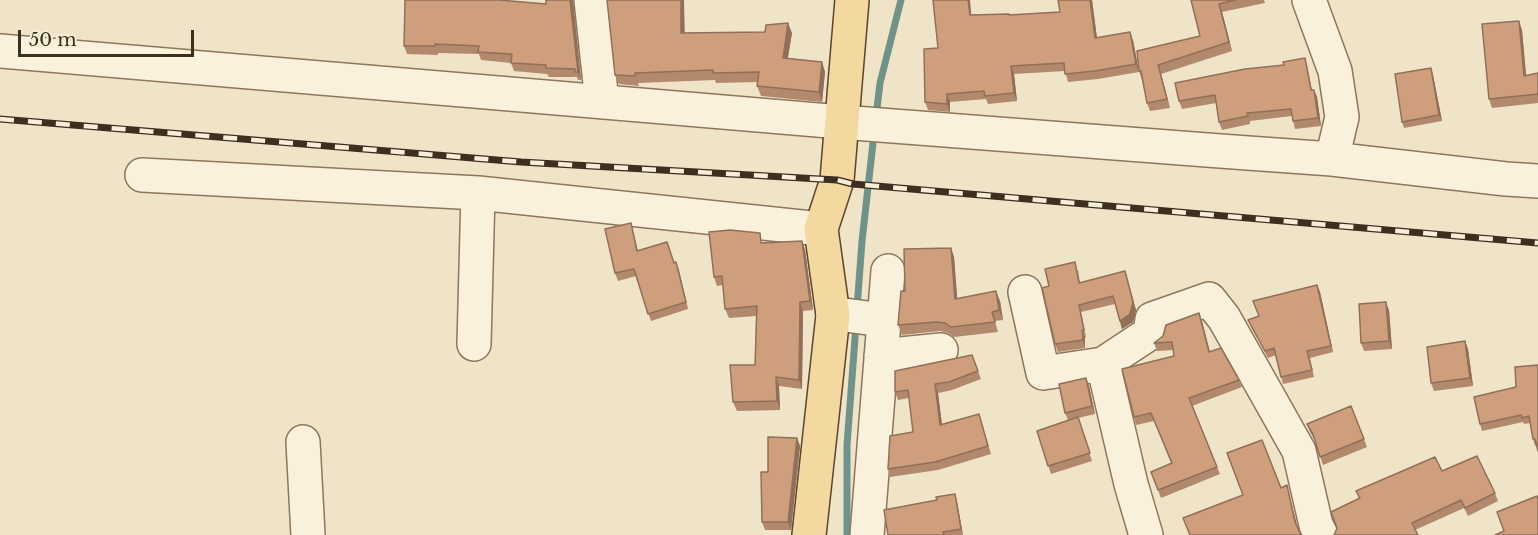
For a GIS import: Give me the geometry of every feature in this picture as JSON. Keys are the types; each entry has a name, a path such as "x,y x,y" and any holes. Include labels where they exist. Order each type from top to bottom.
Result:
{"main road":[{"path":"809,535 855,317 821,229 837,180 852,0"}],"street":[{"path":"591,0 602,102"},
{"path":"1309,0 1335,71 1342,117 1332,159"},
{"path":"0,51 890,126 1332,159 1538,181"},
{"path":"142,175 478,193 821,229"},
{"path":"474,344 478,193"},
{"path":"867,535 881,356 855,317 888,272"},
{"path":"1025,292 1043,373 1103,364 1150,333 1152,319 1209,299 1224,318 1299,451 1316,525 1321,535"},
{"path":"881,356 941,351"},
{"path":"1103,364 1131,484 1146,535"},
{"path":"303,442 308,535"}],"building":[{"path":"405,0 499,0 546,4 546,0 570,0 578,72 575,72 575,69 546,68 546,65 511,63 512,54 478,52 479,46 435,44 435,46 404,46"},
{"path":"607,0 681,0 681,33 765,32 766,25 788,23 783,58 822,62 819,92 757,86 759,72 713,73 713,70 635,73 635,76 615,75"},
{"path":"933,0 968,0 970,15 1009,15 1060,12 1058,0 1090,0 1095,38 1130,32 1136,64 1065,74 1064,63 1011,66 1014,93 985,96 984,91 947,94 947,104 925,102 924,49 938,48"},
{"path":"1191,0 1235,0 1219,4 1229,42 1158,65 1167,99 1147,103 1141,71 1139,71 1137,51 1200,36"},
{"path":"1519,21 1524,76 1538,73 1538,94 1489,99 1482,24"},
{"path":"1305,58 1311,90 1314,90 1318,118 1293,121 1291,109 1247,113 1248,116 1219,122 1215,95 1179,101 1175,83 1245,69 1284,65 1283,62"},
{"path":"1431,68 1439,115 1402,122 1395,74"},
{"path":"631,223 637,251 667,242 674,263 676,262 686,302 648,314 634,269 615,273 605,229"},
{"path":"730,230 760,233 761,243 802,241 810,301 800,302 799,380 776,377 777,401 733,402 730,365 755,365 757,306 725,309 722,276 714,277 709,232"},
{"path":"951,248 955,299 996,291 999,310 992,312 995,322 951,327 945,323 936,322 898,325 901,291 905,291 904,249"},
{"path":"1075,262 1079,283 1125,271 1133,302 1130,314 1120,321 1113,296 1079,305 1084,330 1082,330 1083,340 1055,344 1042,288 1049,286 1045,269"},
{"path":"1317,285 1331,346 1307,351 1312,370 1281,377 1274,348 1265,351 1248,320 1259,316 1253,301"},
{"path":"1386,302 1389,341 1361,343 1359,304"},
{"path":"1199,313 1209,352 1221,348 1239,380 1189,398 1217,467 1158,490 1151,472 1172,463 1151,413 1134,417 1122,369 1174,356 1172,342 1154,343 1163,336 1166,325"},
{"path":"1465,341 1470,378 1431,383 1427,347"},
{"path":"972,355 978,371 949,382 935,384 940,425 979,414 988,446 935,462 888,469 890,436 913,432 908,390 895,392 895,371"},
{"path":"1538,365 1538,451 1535,439 1533,439 1529,416 1522,418 1521,415 1480,424 1474,397 1516,387 1515,367"},
{"path":"1086,378 1092,406 1065,413 1059,384"},
{"path":"1351,406 1364,439 1320,457 1313,434 1307,424"},
{"path":"1078,417 1090,453 1048,466 1037,431"},
{"path":"768,437 797,438 788,522 762,522 761,472 768,472"},
{"path":"1262,440 1281,488 1287,485 1295,522 1301,535 1190,535 1183,518 1243,495 1227,453"},
{"path":"1477,456 1495,493 1465,508 1461,500 1412,523 1418,535 1334,535 1337,528 1331,512 1360,498 1356,491 1435,457 1442,471"},
{"path":"955,494 961,529 943,532 944,535 888,535 884,510 937,500 936,497"},
{"path":"1537,496 1538,535 1495,535 1504,531 1497,512"}],"waterway":[{"path":"876,117 880,83 901,0"},
{"path":"857,308 874,134"},
{"path":"847,535 847,445 856,325"}],"railway":[{"path":"0,119 521,162 837,180 853,184 1538,243"}]}
